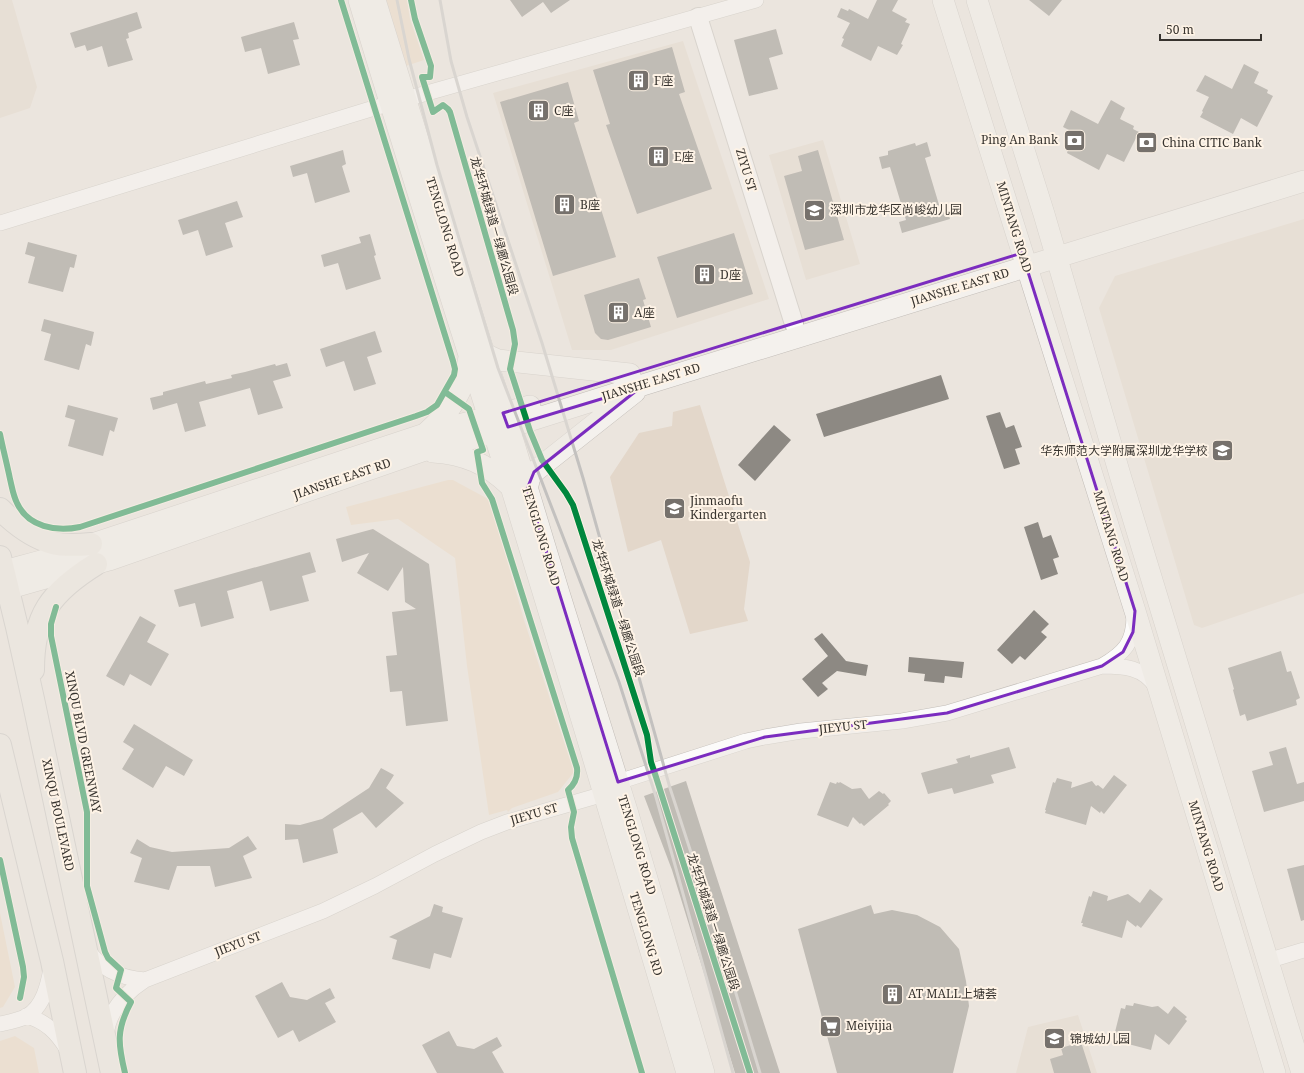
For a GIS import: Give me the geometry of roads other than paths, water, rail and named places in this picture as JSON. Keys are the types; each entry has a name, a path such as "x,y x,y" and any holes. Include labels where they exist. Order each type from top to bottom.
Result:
{"main road":[{"name":"TENGLONG ROAD","path":"359,0 398,102 611,788 704,1073"},
{"name":"TENGLONG ROAD","path":"375,0 398,102"},
{"name":"MINTANG ROAD","path":"943,0 1134,611 1275,1073"},
{"name":"MINTANG ROAD","path":"977,0 1054,250 1120,475 1302,1073"},
{"name":"JIANSHE EAST RD","path":"2,576 93,554 424,443 498,423 1025,260 1304,166"},
{"name":"JIANSHE EAST RD","path":"1054,250 1304,181"},
{"name":"JIANSHE EAST RD","path":"638,379 794,324 1025,260"},
{"path":"476,353 488,355 498,360 638,379 534,472 519,488 493,470 424,443 453,406 461,392 468,368 476,353"},
{"path":"0,509 16,523 40,538 53,543 65,544 93,554 76,577 64,587 49,604 44,613 38,631 34,651 33,699"},
{"name":"XINQU BOULEVARD","path":"2,576 33,699 112,1073"},
{"path":"0,745 52,961 73,1064"},
{"name":"TENGLONG RD","path":"611,788 687,1073"}],"street":[{"path":"0,223 398,102 756,0"},
{"name":"ZIYU ST","path":"698,16 794,324"},
{"path":"1102,666 1123,652 1127,646 1133,632 1134,611"},
{"path":"1102,666 1127,667 1142,673 1154,684 1159,692"},
{"name":"JIEYU ST","path":"145,980 323,911 375,886 441,851 506,822 611,788 746,741 801,731 925,717 947,713 1102,666"},
{"path":"85,946 92,957 106,970 130,979 145,980"},
{"path":"1267,961 1304,950"},
{"path":"0,1024 26,1016 36,1009 46,991 52,961"},
{"path":"106,1043 108,1023 113,1011 126,994 145,980"},
{"path":"26,1016 41,1022 55,1031 73,1064"}],"railway":[{"path":"397,0 409,59 437,165 498,368 619,682 656,797 733,1073"},
{"path":"440,0 451,61 467,117 542,343 583,478 670,788 725,957 760,1073"}],"place":[{"name":"F座","path":"639,81"},
{"name":"C座","path":"539,111"},
{"name":"Ping An Bank","path":"1074,140"},
{"name":"China CITIC Bank","path":"1146,143"},
{"name":"E座","path":"659,157"},
{"name":"B座","path":"565,205"},
{"name":"深圳市龙华区尚峻幼儿园","path":"814,210"},
{"name":"D座","path":"705,275"},
{"name":"A座","path":"618,313"},
{"name":"华东师范大学附属深圳龙华学校","path":"1223,451"},
{"name":"Jinmaofu Kindergarten","path":"675,508"},
{"name":"AT MALL上塘荟","path":"892,994"},
{"name":"Meiyijia","path":"831,1026"},
{"name":"锦城幼儿园","path":"1055,1039"}]}
